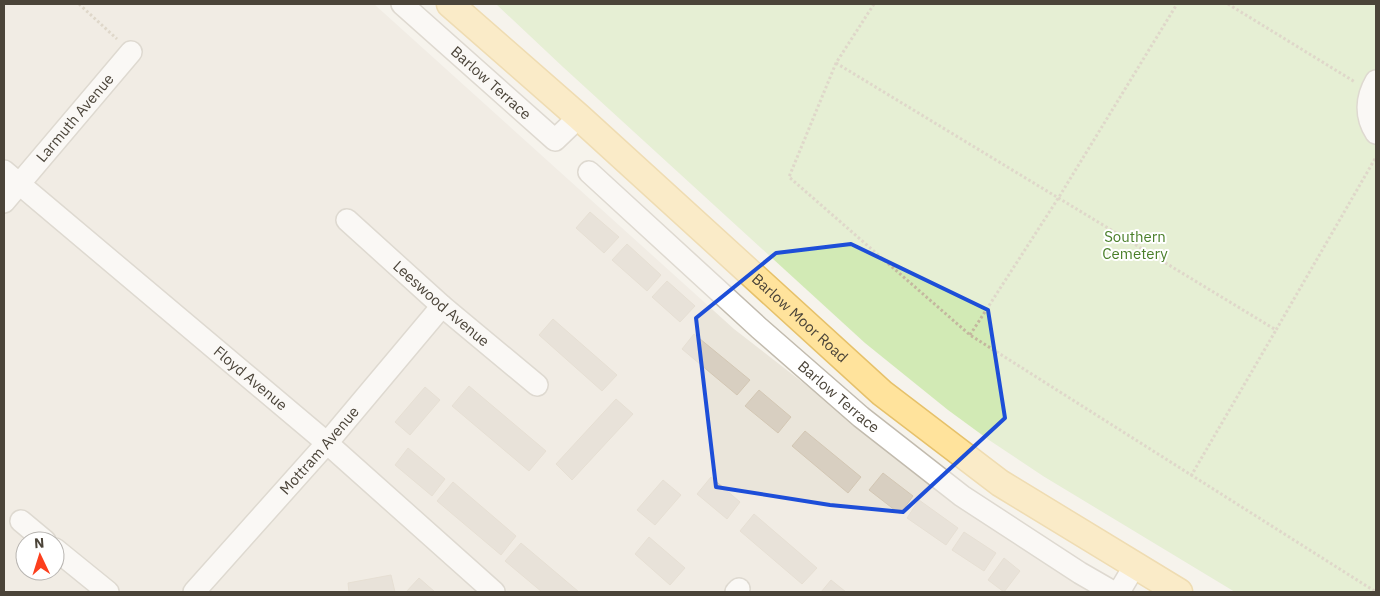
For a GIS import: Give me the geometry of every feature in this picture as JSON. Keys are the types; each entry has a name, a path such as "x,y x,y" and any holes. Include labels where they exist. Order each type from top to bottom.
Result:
{"main road":[{"name":"Barlow Moor Road","path":"450,4 579,117 882,393 1000,483 1179,592"}],"street":[{"name":"Barlow Terrace","path":"402,4 555,140 579,117"},
{"name":"Larmuth Avenue","path":"4,202 12,177 131,52"},
{"path":"1373,86 1368,105 1369,119 1376,133"},
{"name":"Barlow Terrace","path":"589,172 759,328 862,417 962,496 1080,573 1113,592"},
{"name":"Floyd Avenue","path":"12,177 327,443 494,592"},
{"name":"Leeswood Avenue","path":"347,220 442,306 537,385"},
{"name":"Mottram Avenue","path":"194,592 327,443 442,306"},
{"path":"21,521 33,531"},
{"path":"65,557 108,592"},
{"path":"1119,592 1135,565"}],"path":[{"path":"79,4 131,52"},
{"path":"874,4 836,63 788,178 970,335 1376,592"},
{"path":"970,335 1059,197 1177,4"},
{"path":"1228,4 1373,86"},
{"path":"836,63 1276,330"},
{"path":"1192,476 1376,157"}],"highlighted area":[{"path":"851,244 988,310 1005,418 903,512 830,505 716,487 696,318 776,253"}],"shaded area":[{"path":"4,4 374,4 734,329 977,518 1099,592 4,592"}],"green space":[{"name":"Southern Cemetery","path":"496,4 1376,4 1376,592 1235,592 1043,476 989,440 948,410 865,343"}],"building":[{"path":"590,212 619,237 604,253 576,228"},
{"path":"627,244 661,275 647,291 612,260"},
{"path":"667,281 695,306 680,322 652,297"},
{"path":"553,319 617,375 602,391 539,335"},
{"path":"694,334 750,380 737,395 682,349"},
{"path":"469,386 546,451 529,471 452,406"},
{"path":"425,387 440,400 410,435 395,422"},
{"path":"759,390 791,417 778,433 745,406"},
{"path":"616,399 633,414 572,480 556,464"},
{"path":"805,431 861,477 848,493 792,446"},
{"path":"408,448 445,479 432,496 395,465"},
{"path":"883,473 913,496 900,514 869,490"},
{"path":"711,477 740,502 727,519 697,494"},
{"path":"663,480 681,495 655,525 637,510"},
{"path":"453,482 516,536 501,555 437,501"},
{"path":"919,500 958,528 946,545 907,518"},
{"path":"754,514 817,568 802,584 740,531"},
{"path":"964,532 996,553 984,571 952,550"},
{"path":"649,537 685,568 670,585 635,554"},
{"path":"521,543 579,592 542,592 505,561"},
{"path":"1004,558 1020,571 1004,592 988,580"},
{"path":"391,575 395,592 349,592 348,583"},
{"path":"419,578 435,592 406,592"},
{"path":"831,580 846,592 821,592"}]}
